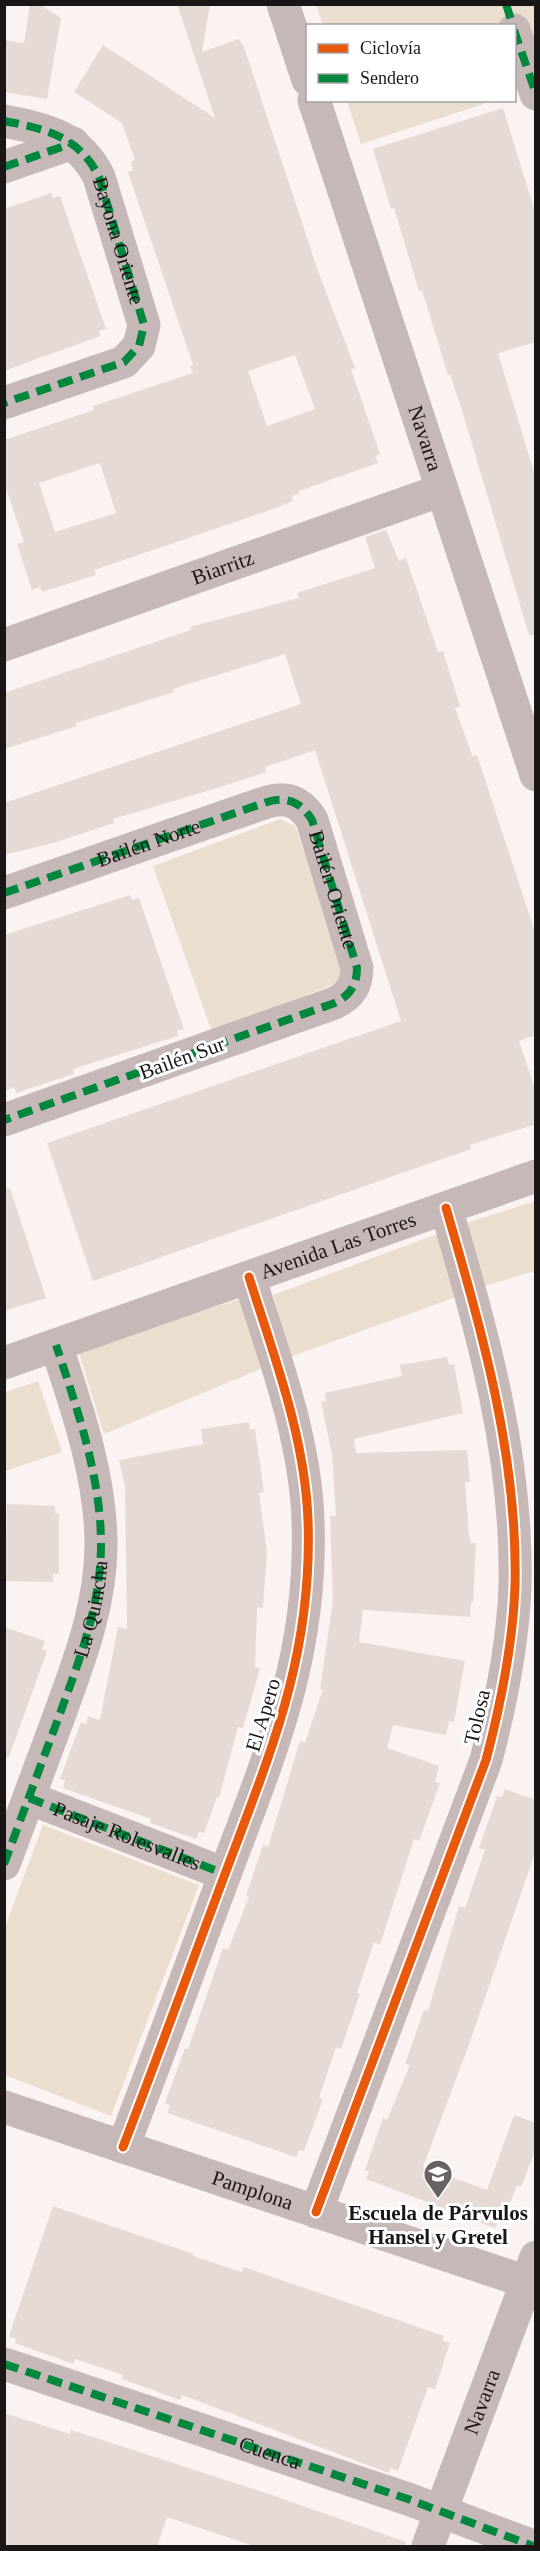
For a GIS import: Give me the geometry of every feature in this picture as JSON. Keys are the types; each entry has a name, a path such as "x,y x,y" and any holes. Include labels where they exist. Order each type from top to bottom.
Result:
{"street":[{"path":"283,4 306,74"},
{"path":"506,4 512,24"},
{"path":"516,36 536,94"},
{"name":"Navarra","path":"315,102 536,775"},
{"path":"4,121 45,129 73,143"},
{"path":"4,167 73,143"},
{"name":"Bayona Oriente","path":"4,404 124,362 139,346 143,336 142,314 102,187 93,164 73,143"},
{"name":"Biarritz","path":"4,645 442,490"},
{"name":"Bailén Norte","path":"4,893 276,799 293,801"},
{"name":"Bailén Oriente","path":"293,801 301,805 312,820 355,960 357,977 354,986"},
{"name":"Bailén Sur","path":"4,1120 332,1004 349,994 354,986"},
{"name":"Avenida Las Torres","path":"4,1363 536,1176"},
{"name":"Tolosa","path":"316,2212 486,1760 501,1702 510,1643 514,1575 509,1474 490,1363 446,1208"},
{"name":"El Apero","path":"123,2147 287,1702 305,1611 308,1518 298,1449 281,1379 249,1277"},
{"name":"La Quincha","path":"4,1864 91,1627 100,1573 99,1512 94,1481 71,1390 56,1345"},
{"name":"Pasaje Rolesvalles","path":"28,1798 225,1874"},
{"name":"Pamplona","path":"4,2107 316,2212 532,2275"},
{"name":"Navarra","path":"428,2547 532,2275"},
{"name":"Cuenca","path":"4,2364 441,2512 533,2547"}],"shaded area":[{"path":"316,5 535,5 535,50 516,28 516,24 323,24"},
{"path":"348,102 490,102 361,144"},
{"path":"280,819 295,826 345,964 339,982 212,1032 153,866"},
{"path":"535,1201 535,1271 485,1286 463,1224"},
{"path":"437,1234 456,1297 290,1357 273,1295"},
{"path":"247,1297 263,1368 104,1434 78,1350"},
{"path":"38,1381 62,1452 5,1471 5,1392"},
{"path":"43,1825 199,1885 111,2116 5,2075 5,1927"}],"building":[{"path":"30,4 39,4 61,18 47,99 4,92 4,40 24,43"},
{"path":"177,4 210,4 202,52 239,39 244,47 318,271 355,368 351,369 380,454 375,456 378,463 299,491 299,494 292,496 293,501 262,513 94,570 96,575 42,592 40,587 32,590 17,544 24,542 4,482 4,440 94,410 93,406 193,373 190,366 193,365 128,172 133,170 131,162 135,160 122,123 74,92 103,45 215,118","holes":["295,355 315,409 267,426 248,371","100,463 116,513 55,532 39,483"]},
{"path":"503,108 536,215 536,342 498,353 536,479 536,634 529,635 463,414 450,374 448,375 422,290 419,291 394,208 391,209 373,149"},
{"path":"51,193 53,198 60,196 106,329 99,331 100,336 4,371 4,209"},
{"path":"386,530 399,561 406,558 438,652 443,651 460,706 455,708 473,757 477,755 536,935 536,1035 519,1041 536,1092 536,1124 470,1145 471,1149 93,1281 47,1143 401,1021 315,750 265,767 266,772 113,819 114,823 53,843 4,855 4,803 301,704 285,654 173,689 174,692 4,749 4,693 191,630 190,627 299,598 297,593 375,568 365,537"},
{"path":"130,895 132,900 139,898 184,1029 177,1031 178,1036 73,1069 74,1074 16,1093 14,1087 4,1091 4,935"},
{"path":"10,1188 46,1298 4,1311 4,1189"},
{"path":"447,1357 449,1365 454,1364 463,1413 354,1439 356,1453 467,1450 470,1482 465,1482 469,1535 471,1543 476,1543 473,1602 471,1602 470,1617 363,1610 359,1642 465,1661 454,1722 449,1721 446,1735 393,1725 387,1748 439,1766 435,1782 440,1783 419,1841 414,1839 380,1945 374,1942 357,1993 360,1994 341,2049 336,2047 319,2098 323,2099 304,2151 299,2150 296,2157 167,2113 170,2106 165,2103 185,2048 188,2049 223,1948 228,1950 249,1897 246,1896 263,1845 268,1847 300,1741 305,1743 323,1689 320,1689 333,1601 330,1516 336,1516 332,1454 321,1402 326,1401 325,1393 402,1376 400,1365"},
{"path":"249,1422 250,1430 255,1429 264,1492 259,1493 267,1552 263,1608 257,1607 255,1667 260,1668 243,1728 238,1727 219,1798 217,1797 204,1833 199,1832 196,1839 150,1823 151,1819 63,1788 65,1780 60,1779 81,1722 86,1724 88,1716 100,1720 118,1627 127,1629 125,1486 119,1460 203,1444 201,1429"},
{"path":"7,1504 55,1506 55,1513 59,1514 59,1574 53,1574 53,1582 5,1581"},
{"path":"4,1627 45,1641 42,1649 47,1651 9,1757 4,1757"},
{"path":"505,1789 536,1800 536,1850 467,2050 423,2167 487,2190 514,2115 536,2123 536,2148 521,2187 517,2185 503,2222 499,2220 495,2228 366,2179 369,2172 365,2170 383,2118 387,2120 410,2065 405,2064 424,2010 428,2011 459,1906 465,1908 485,1850 479,1848 497,1796 502,1797"},
{"path":"53,2206 194,2254 193,2256 242,2272 244,2267 444,2336 442,2341 450,2343 435,2389 428,2387 398,2471 390,2468 389,2473 182,2395 180,2400 122,2379 123,2375 75,2359 73,2364 15,2343 16,2339 9,2336"},
{"path":"4,2413 70,2434 71,2430 266,2493 406,2542 405,2547 257,2547 167,2517 157,2547 4,2547"}],"marked path":[{"path":"506,4 512,24"},
{"path":"516,36 536,94"},
{"path":"4,121 47,131 71,143 91,163 99,177 144,325 139,346 124,362 4,403"},
{"path":"4,167 73,143"},
{"path":"4,893 267,802 287,800 298,805 312,820 357,968 351,990 332,1004 4,1120"},
{"path":"4,1864 81,1654 93,1611 100,1567 100,1519 92,1468 56,1345"},
{"path":"29,1798 225,1874"},
{"path":"4,2364 408,2499 533,2546"}],"cycle path":[{"path":"316,2212 486,1760 509,1652 515,1586 511,1489 495,1394 446,1208"},
{"path":"123,2147 271,1748 295,1662 303,1617 308,1570 306,1489 287,1397 249,1277"}],"place":[{"name":"Escuela de Párvulos Hansel y Gretel","path":"438,2200"}]}
